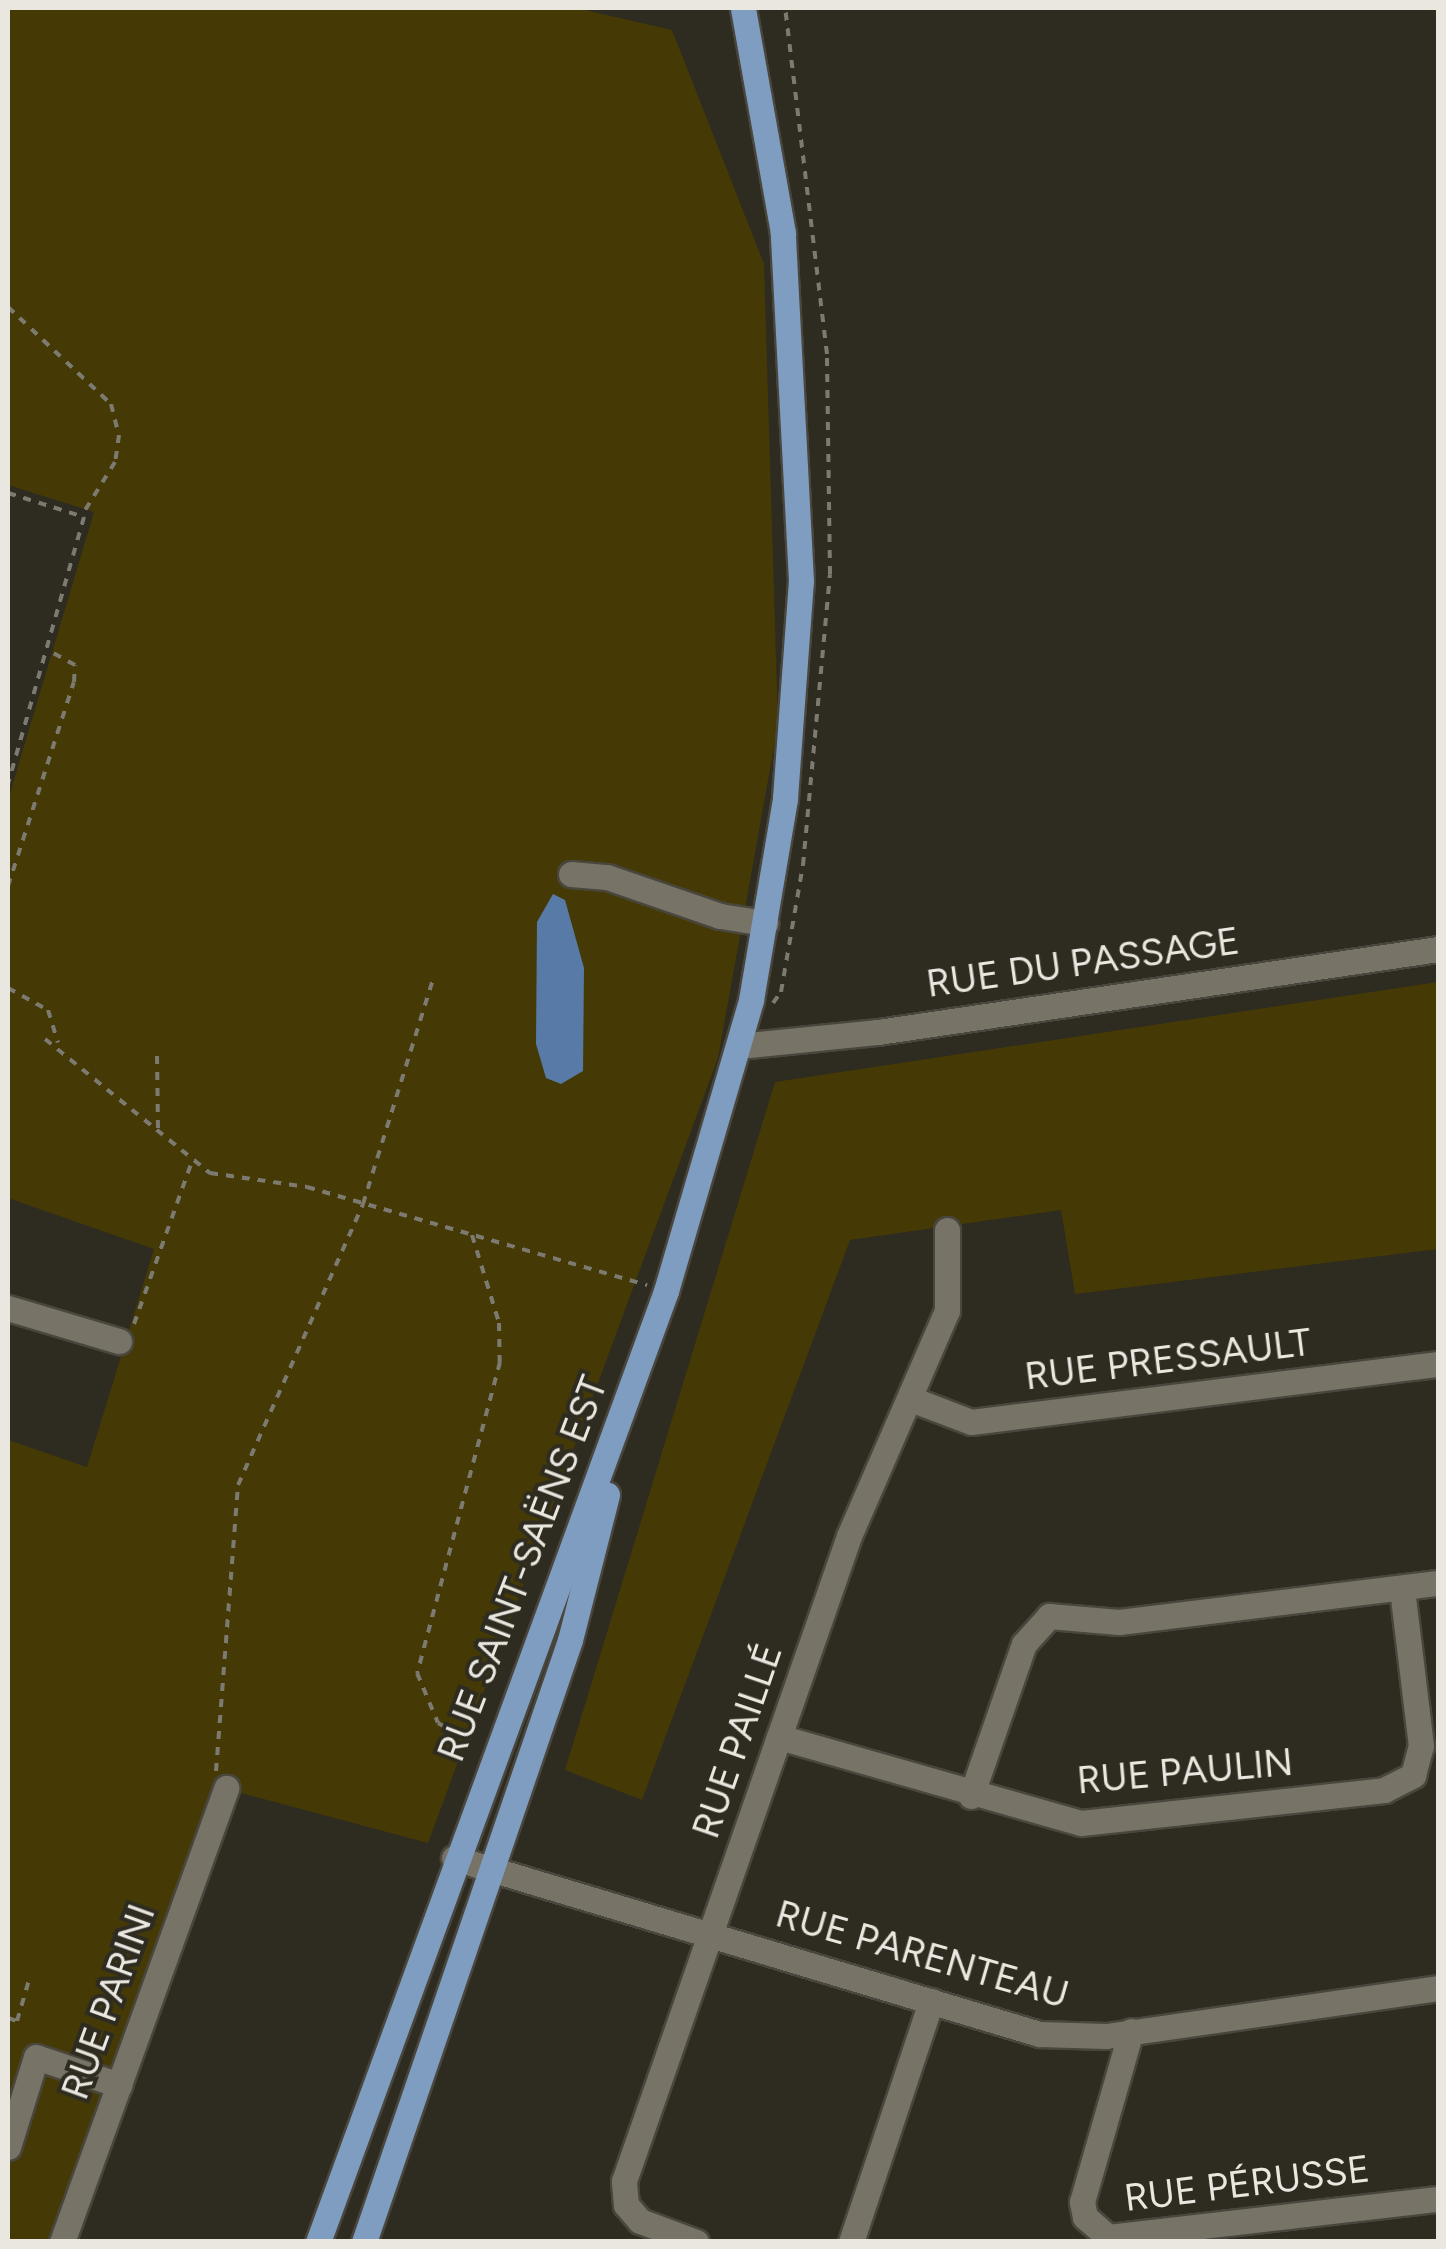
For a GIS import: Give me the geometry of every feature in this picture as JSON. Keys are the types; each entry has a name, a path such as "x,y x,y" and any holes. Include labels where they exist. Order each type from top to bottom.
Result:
{"main road":[{"path":"637,1373 666,1292 739,1046 765,923 798,664 800,468 783,234 746,8"},
{"name":"RUE SAINT-SAËNS EST","path":"318,2242 492,1752 637,1373"},
{"name":"RUE SAINT-SAËNS EST","path":"364,2242 570,1640 637,1373"}],"street":[{"path":"571,874 607,877 720,916 765,923"},
{"name":"RUE DU PASSAGE","path":"739,1046 878,1032 1438,949"},
{"name":"RUE PAILLÉ","path":"696,2242 640,2221 626,2205 624,2180 849,1536 947,1311 947,1230"},
{"path":"8,1308 119,1341"},
{"name":"RUE PRESSAULT","path":"911,1399 971,1422 1438,1364"},
{"path":"971,1796 1024,1644 1049,1616 1119,1622 1438,1583"},
{"name":"RUE PAULIN","path":"779,1737 1044,1816 1118,1823 1400,1786 1413,1776 1421,1746 1402,1588"},
{"name":"RUE PARINI","path":"62,2242 226,1788"},
{"name":"RUE PARENTEAU","path":"454,1858 1038,2034 1131,2032 1438,1988"},
{"path":"851,2242 931,2002"},
{"name":"RUE PÉRUSSE","path":"1131,2032 1082,2202 1085,2217 1108,2237 1438,2200"},
{"path":"8,2147 36,2056 119,2085"}],"path":[{"path":"8,307 112,404 119,435 115,462 82,515 50,650 8,784"},
{"path":"8,494 82,515"},
{"path":"8,886 74,682 74,665 50,650"},
{"path":"226,1788 214,1769 238,1485 363,1204 434,976"},
{"path":"8,988 48,1010 58,1042"},
{"path":"45,1039 158,1130 190,1164 363,1204 666,1292"},
{"path":"157,1056 158,1130"},
{"path":"119,1341 133,1328 190,1164"},
{"path":"472,1236 499,1323 500,1362 417,1673 438,1723 492,1752"},
{"path":"8,2018 17,2021 28,1980"}],"shaded area":[{"path":"8,8 576,8 672,30 764,264 778,725 718,1058 428,1843 226,1789 62,2241 8,2241 8,1440 87,1467 154,1249 8,1198 8,800 94,512 8,485"},
{"path":"1438,982 1438,1249 1075,1294 1061,1210 850,1240 642,1800 565,1770 775,1082"}],"water":[{"path":"553,894 565,900 584,968 583,1071 561,1084 546,1078 536,1044 537,922"}]}
